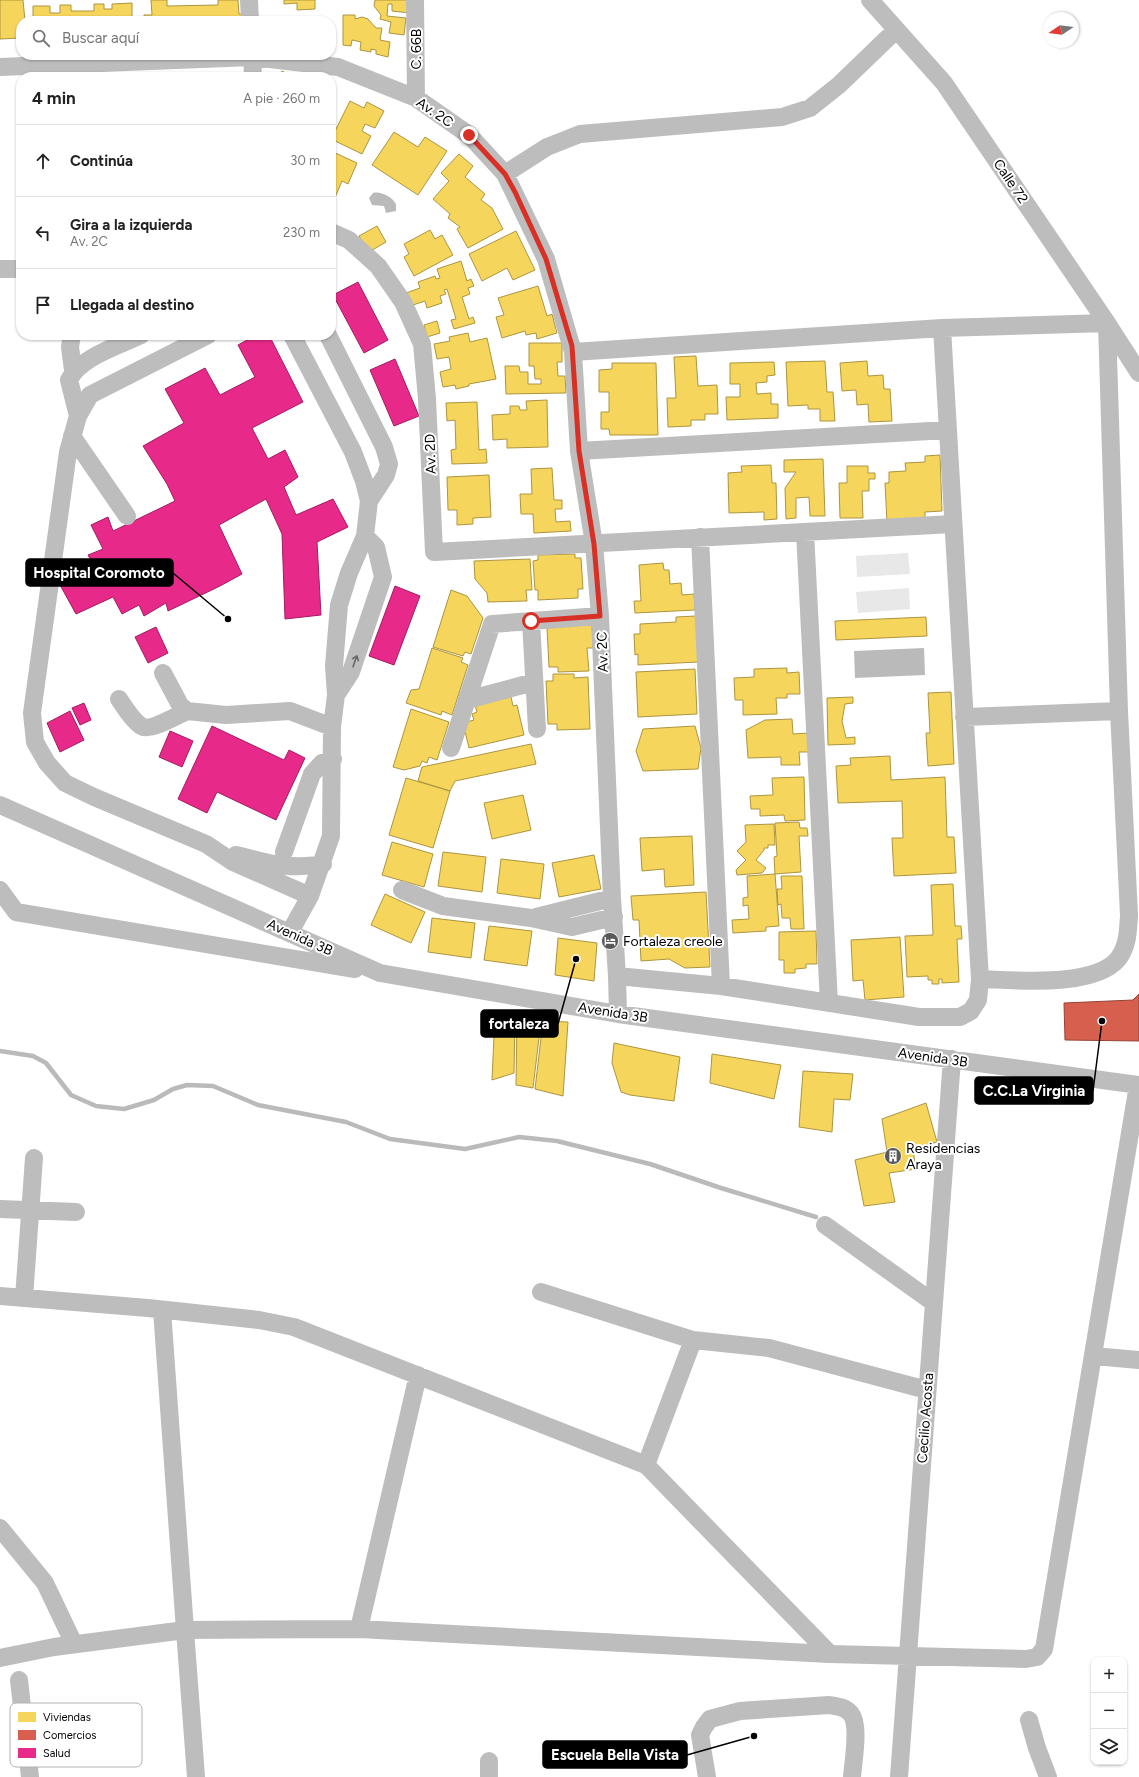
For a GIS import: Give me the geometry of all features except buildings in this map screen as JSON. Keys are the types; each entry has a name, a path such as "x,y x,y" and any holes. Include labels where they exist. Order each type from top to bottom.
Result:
{"street":[{"path":"249,0 250,16"},
{"name":"C. 66B","path":"415,0 416,98"},
{"name":"Calle 72","path":"870,0 944,83 1107,323 1139,374"},
{"path":"505,174 547,147 580,134 782,117 810,108 839,85 896,30"},
{"name":"Av. 2C","path":"0,67 160,60"},
{"path":"252,60 253,72"},
{"name":"Av. 2C","path":"283,60 338,67 416,98 469,135 505,174 546,259 573,352 579,451 594,544 600,616 618,1014"},
{"name":"Av. 2D","path":"336,234 349,240 378,266 403,302 422,344 427,399 434,552 594,544"},
{"path":"0,269 16,269"},
{"path":"573,352 942,328 1107,323 1119,711 1133,884 1134,915 1127,941 1118,959 1102,971 1077,978 1051,980 980,979"},
{"path":"617,976 721,986 919,1017 960,1017 971,1011 978,1000 980,979 942,328"},
{"path":"71,340 70,347 73,370 69,380 78,416"},
{"path":"73,370 87,361 131,340"},
{"path":"198,340 90,395 78,416 68,452 32,713 35,742 47,763 65,783 94,797 206,844 254,872 310,896"},
{"path":"290,932 310,896 332,836 332,727 336,694 334,666 339,605 349,573 365,536 369,501 364,481 353,452 295,340"},
{"path":"330,340 384,447 389,464 386,475 369,501"},
{"path":"579,451 948,430"},
{"path":"72,436 127,516"},
{"path":"594,544 954,524"},
{"path":"805,532 829,1003"},
{"path":"336,694 351,672 383,577 376,547 365,536"},
{"path":"700,538 721,986"},
{"path":"451,748 492,624 600,616"},
{"path":"531,621 537,729"},
{"path":"163,673 180,705 187,711"},
{"path":"467,700 534,682"},
{"path":"119,699 130,715 142,727 148,728 187,711 226,715 290,711 332,727"},
{"path":"964,717 1119,711"},
{"path":"284,852 312,774 322,763 333,759"},
{"name":"Avenida 3B","path":"0,805 380,973 618,1014 1138,1085"},
{"path":"216,851 292,867 322,864"},
{"path":"0,890 8,911 380,973"},
{"path":"402,890 443,906 531,918 572,927 614,917"},
{"path":"531,918 612,898"},
{"name":"Cecilio Acosta","path":"899,1777 952,1060"},
{"path":"0,1658 74,1644 185,1630 359,1629 830,1654 1026,1659 1037,1657 1044,1649 1138,1085"},
{"path":"24,1298 34,1158"},
{"path":"0,1209 76,1212"},
{"path":"825,1225 934,1303"},
{"path":"541,1292 693,1340 769,1348 927,1390"},
{"path":"0,1296 259,1320 294,1327 646,1465 830,1654"},
{"path":"162,1310 196,1777"},
{"path":"646,1465 693,1340"},
{"path":"1094,1356 1139,1360"},
{"path":"359,1629 418,1375"},
{"path":"0,1528 45,1583 74,1644"},
{"path":"19,1680 22,1703"},
{"path":"707,1777 700,1735 710,1719 740,1711 829,1705 843,1708 852,1715 856,1727 852,1777"},
{"path":"1029,1720 1037,1748 1048,1777"},
{"path":"29,1767 30,1777"}],"shaded area":[{"path":"373,193 383,194 392,199 396,204 396,211 386,213 384,206 372,205 369,198"},
{"path":"908,553 910,574 857,577 856,556"},
{"path":"909,588 910,609 858,613 856,592"},
{"path":"924,648 925,675 855,678 854,651"}],"waterway":[{"path":"0,1051 33,1056 46,1063 71,1095 96,1106 124,1109 154,1100 173,1089 187,1085 213,1086 258,1105 346,1122 390,1139 465,1149 519,1137 557,1141 650,1164 721,1188 816,1217"}],"place":[{"name":"Hospital Coromoto","path":"228,619"},
{"name":"Fortaleza creole","path":"610,941"},
{"name":"fortaleza","path":"576,959"},
{"name":"C.C.La Virginia","path":"1102,1021"},
{"name":"Residencias Araya","path":"893,1156"},
{"name":"Escuela Bella Vista","path":"754,1736"}],"route":[{"path":"469,135 505,174 515,192 546,259 573,352 579,451 594,544 600,616 531,621"}]}
